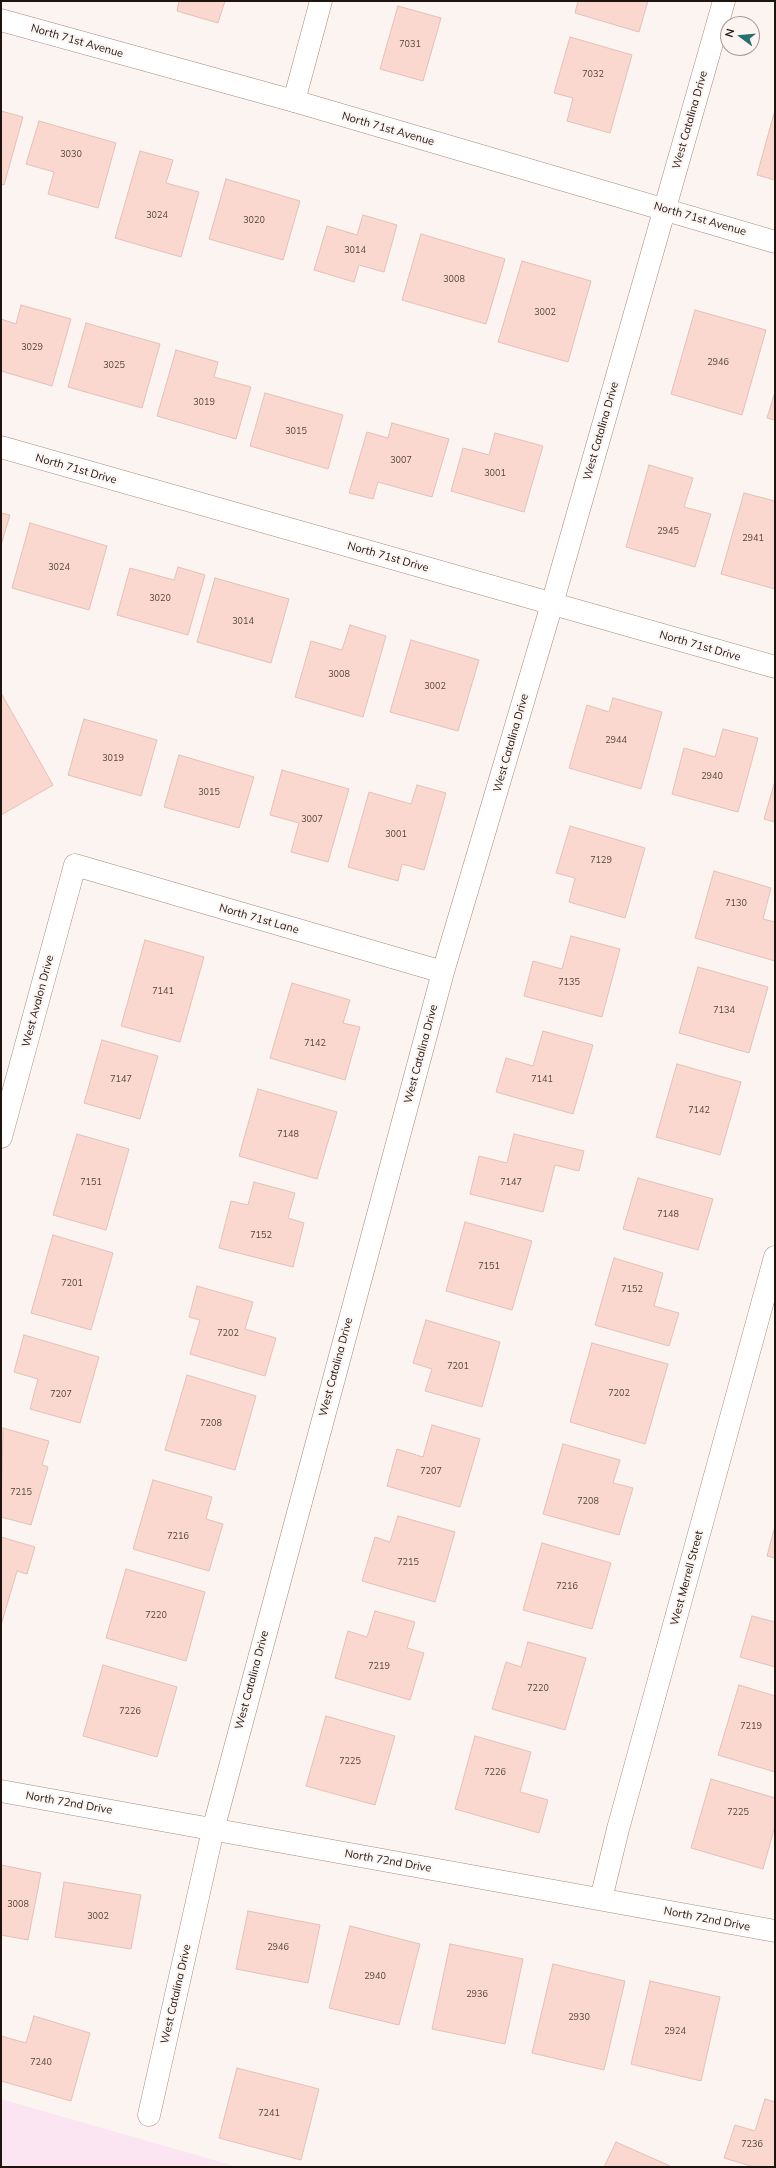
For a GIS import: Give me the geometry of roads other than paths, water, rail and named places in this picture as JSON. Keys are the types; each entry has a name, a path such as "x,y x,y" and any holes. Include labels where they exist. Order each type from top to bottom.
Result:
{"street":[{"path":"294,101 321,1"},
{"name":"West Catalina Drive","path":"149,2115 213,1830 443,972 552,604 724,1"},
{"name":"North 71st Avenue","path":"1,20 294,101 775,242"},
{"name":"North 71st Drive","path":"1,447 775,667"},
{"name":"North 71st Lane","path":"75,865 443,972"},
{"name":"West Avalon Drive","path":"1,1137 75,865"},
{"name":"West Merrell Street","path":"601,1899 618,1829 775,1257"},
{"name":"North 72nd Drive","path":"1,1791 775,1931"}]}
